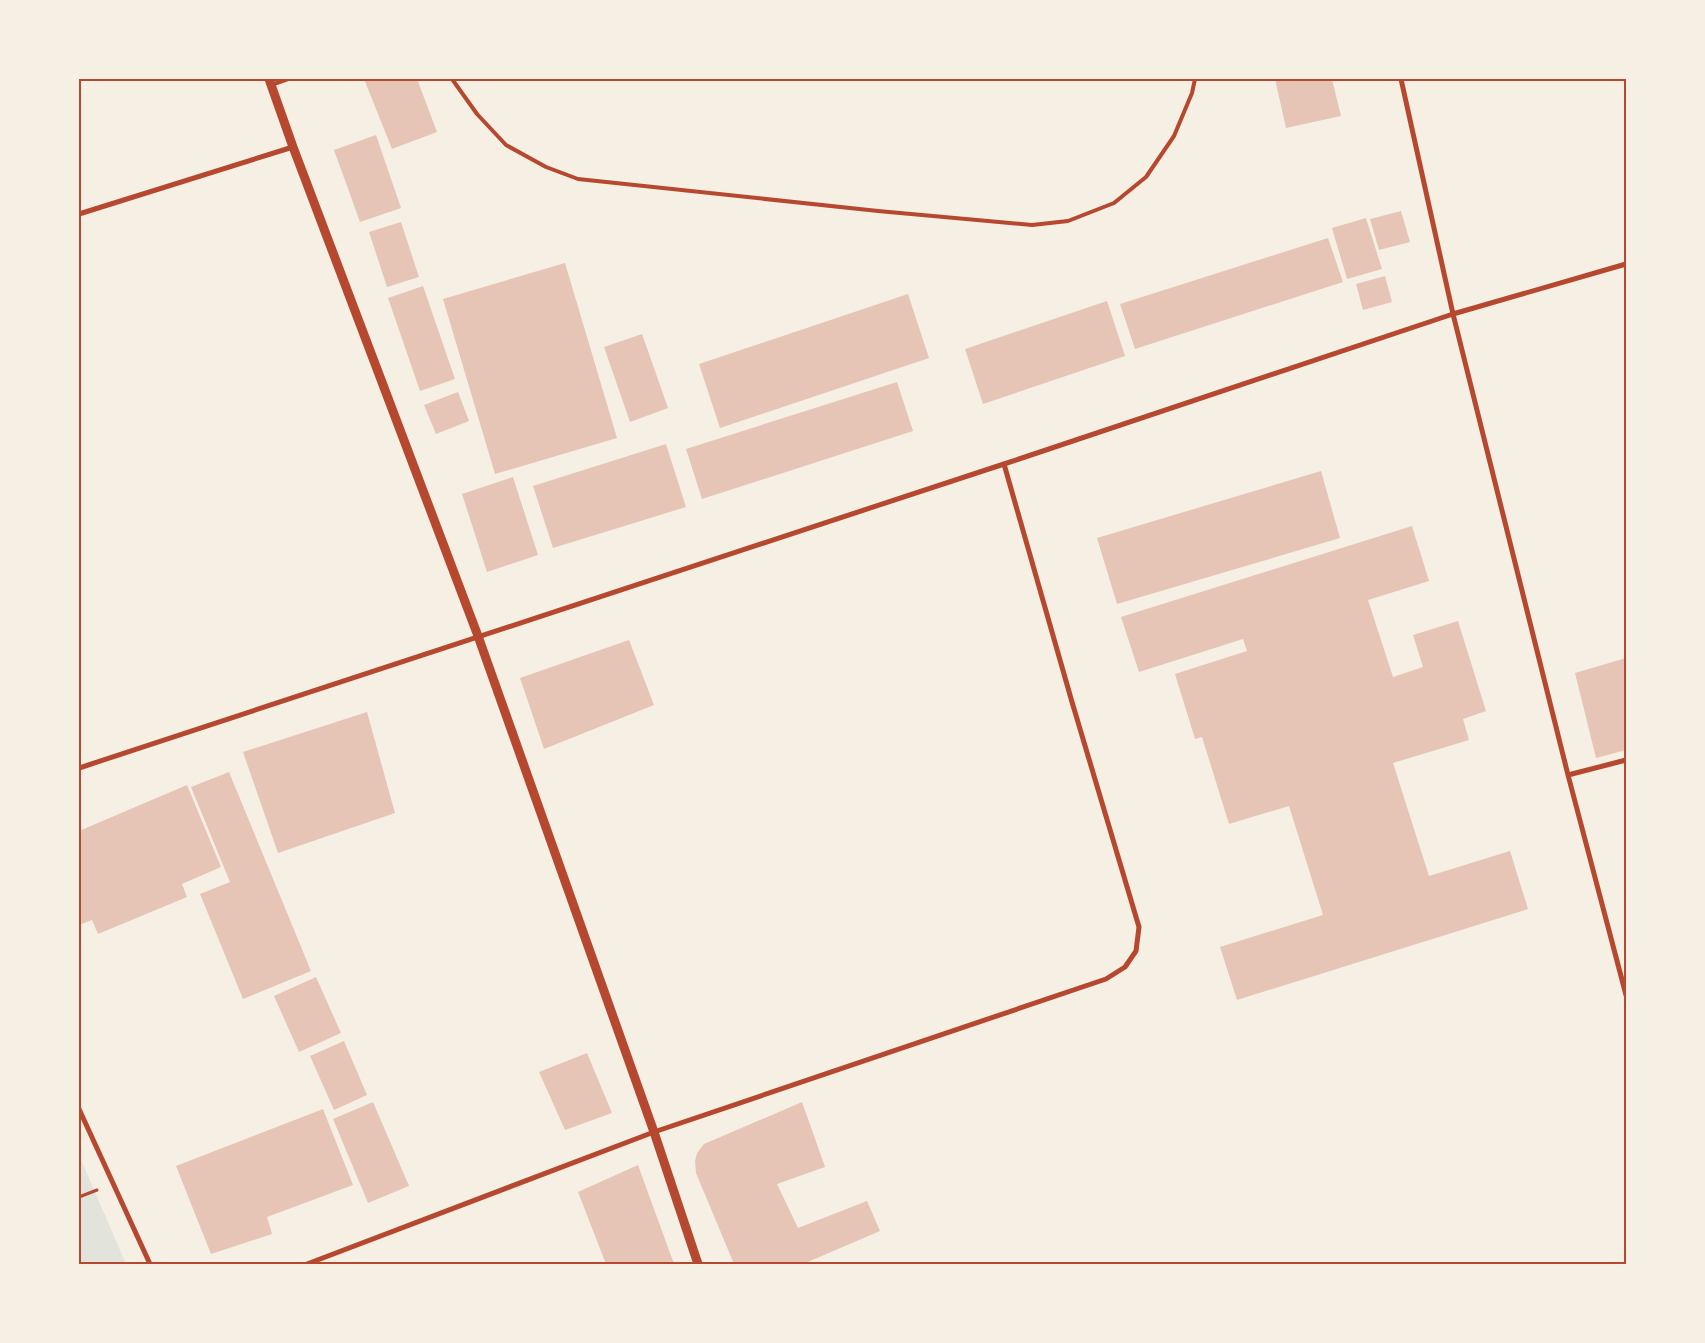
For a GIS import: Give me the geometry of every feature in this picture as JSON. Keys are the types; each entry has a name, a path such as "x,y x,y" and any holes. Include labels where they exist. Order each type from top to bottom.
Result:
{"street":[{"path":"1401,79 1453,314 1568,775 1626,994"},
{"path":"270,82 478,636 654,1132 698,1264"},
{"path":"79,214 293,146"},
{"path":"79,768 1004,464 1453,314 1626,264"},
{"path":"307,1264 654,1132 1106,979 1125,967 1136,951 1139,927 1004,464"},
{"path":"1568,775 1626,760"},
{"path":"79,1110 150,1264"}],"lane":[{"path":"270,82 288,79"},
{"path":"452,79 477,114 506,145 546,167 578,179 878,211 1032,225 1068,221 1114,203 1146,177 1174,136 1192,93 1195,79"}],"shaded area":[{"path":"79,1155 126,1264 79,1264"}],"building":[{"path":"364,79 417,79 437,132 392,149"},
{"path":"1275,79 1332,79 1341,116 1286,128"},
{"path":"376,135 401,208 360,222 334,150"},
{"path":"1401,211 1410,242 1379,250 1370,219"},
{"path":"1366,218 1382,269 1347,279 1332,228"},
{"path":"401,222 419,277 387,287 369,232"},
{"path":"1328,238 1343,282 1135,349 1120,304"},
{"path":"565,263 617,438 495,474 443,299"},
{"path":"1385,276 1392,302 1363,310 1356,284"},
{"path":"423,286 455,379 420,391 388,298"},
{"path":"908,294 929,358 720,428 699,364"},
{"path":"1107,301 1125,356 983,404 965,349"},
{"path":"642,334 668,408 630,422 604,347"},
{"path":"897,382 913,431 702,499 686,449"},
{"path":"458,392 469,421 436,434 424,405"},
{"path":"666,444 686,507 553,548 533,486"},
{"path":"1321,471 1340,538 1117,604 1097,538"},
{"path":"513,477 538,555 487,572 462,494"},
{"path":"1412,526 1429,581 1368,600 1393,677 1423,667 1413,635 1458,621 1486,711 1463,719 1469,740 1393,763 1429,876 1510,851 1528,909 1237,1000 1220,947 1323,915 1289,806 1229,824 1202,737 1195,739 1175,674 1247,651 1243,639 1139,672 1121,617"},
{"path":"629,640 654,705 544,749 520,678"},
{"path":"1626,658 1626,750 1596,758 1575,673"},
{"path":"367,712 395,813 278,853 243,752"},
{"path":"229,772 311,971 243,999 200,894 230,882 191,787"},
{"path":"187,785 221,867 182,884 187,897 98,934 92,920 79,925 79,831"},
{"path":"316,977 341,1033 299,1052 274,996"},
{"path":"344,1041 367,1095 334,1110 310,1056"},
{"path":"587,1053 612,1113 565,1130 539,1072"},
{"path":"373,1102 409,1186 368,1203 333,1119"},
{"path":"802,1102 825,1167 777,1184 798,1228 867,1201 880,1231 803,1264 734,1264 696,1173 695,1161 697,1153 704,1144"},
{"path":"323,1109 353,1185 267,1217 272,1234 211,1254 176,1166"},
{"path":"638,1165 674,1264 606,1264 578,1192"}]}
